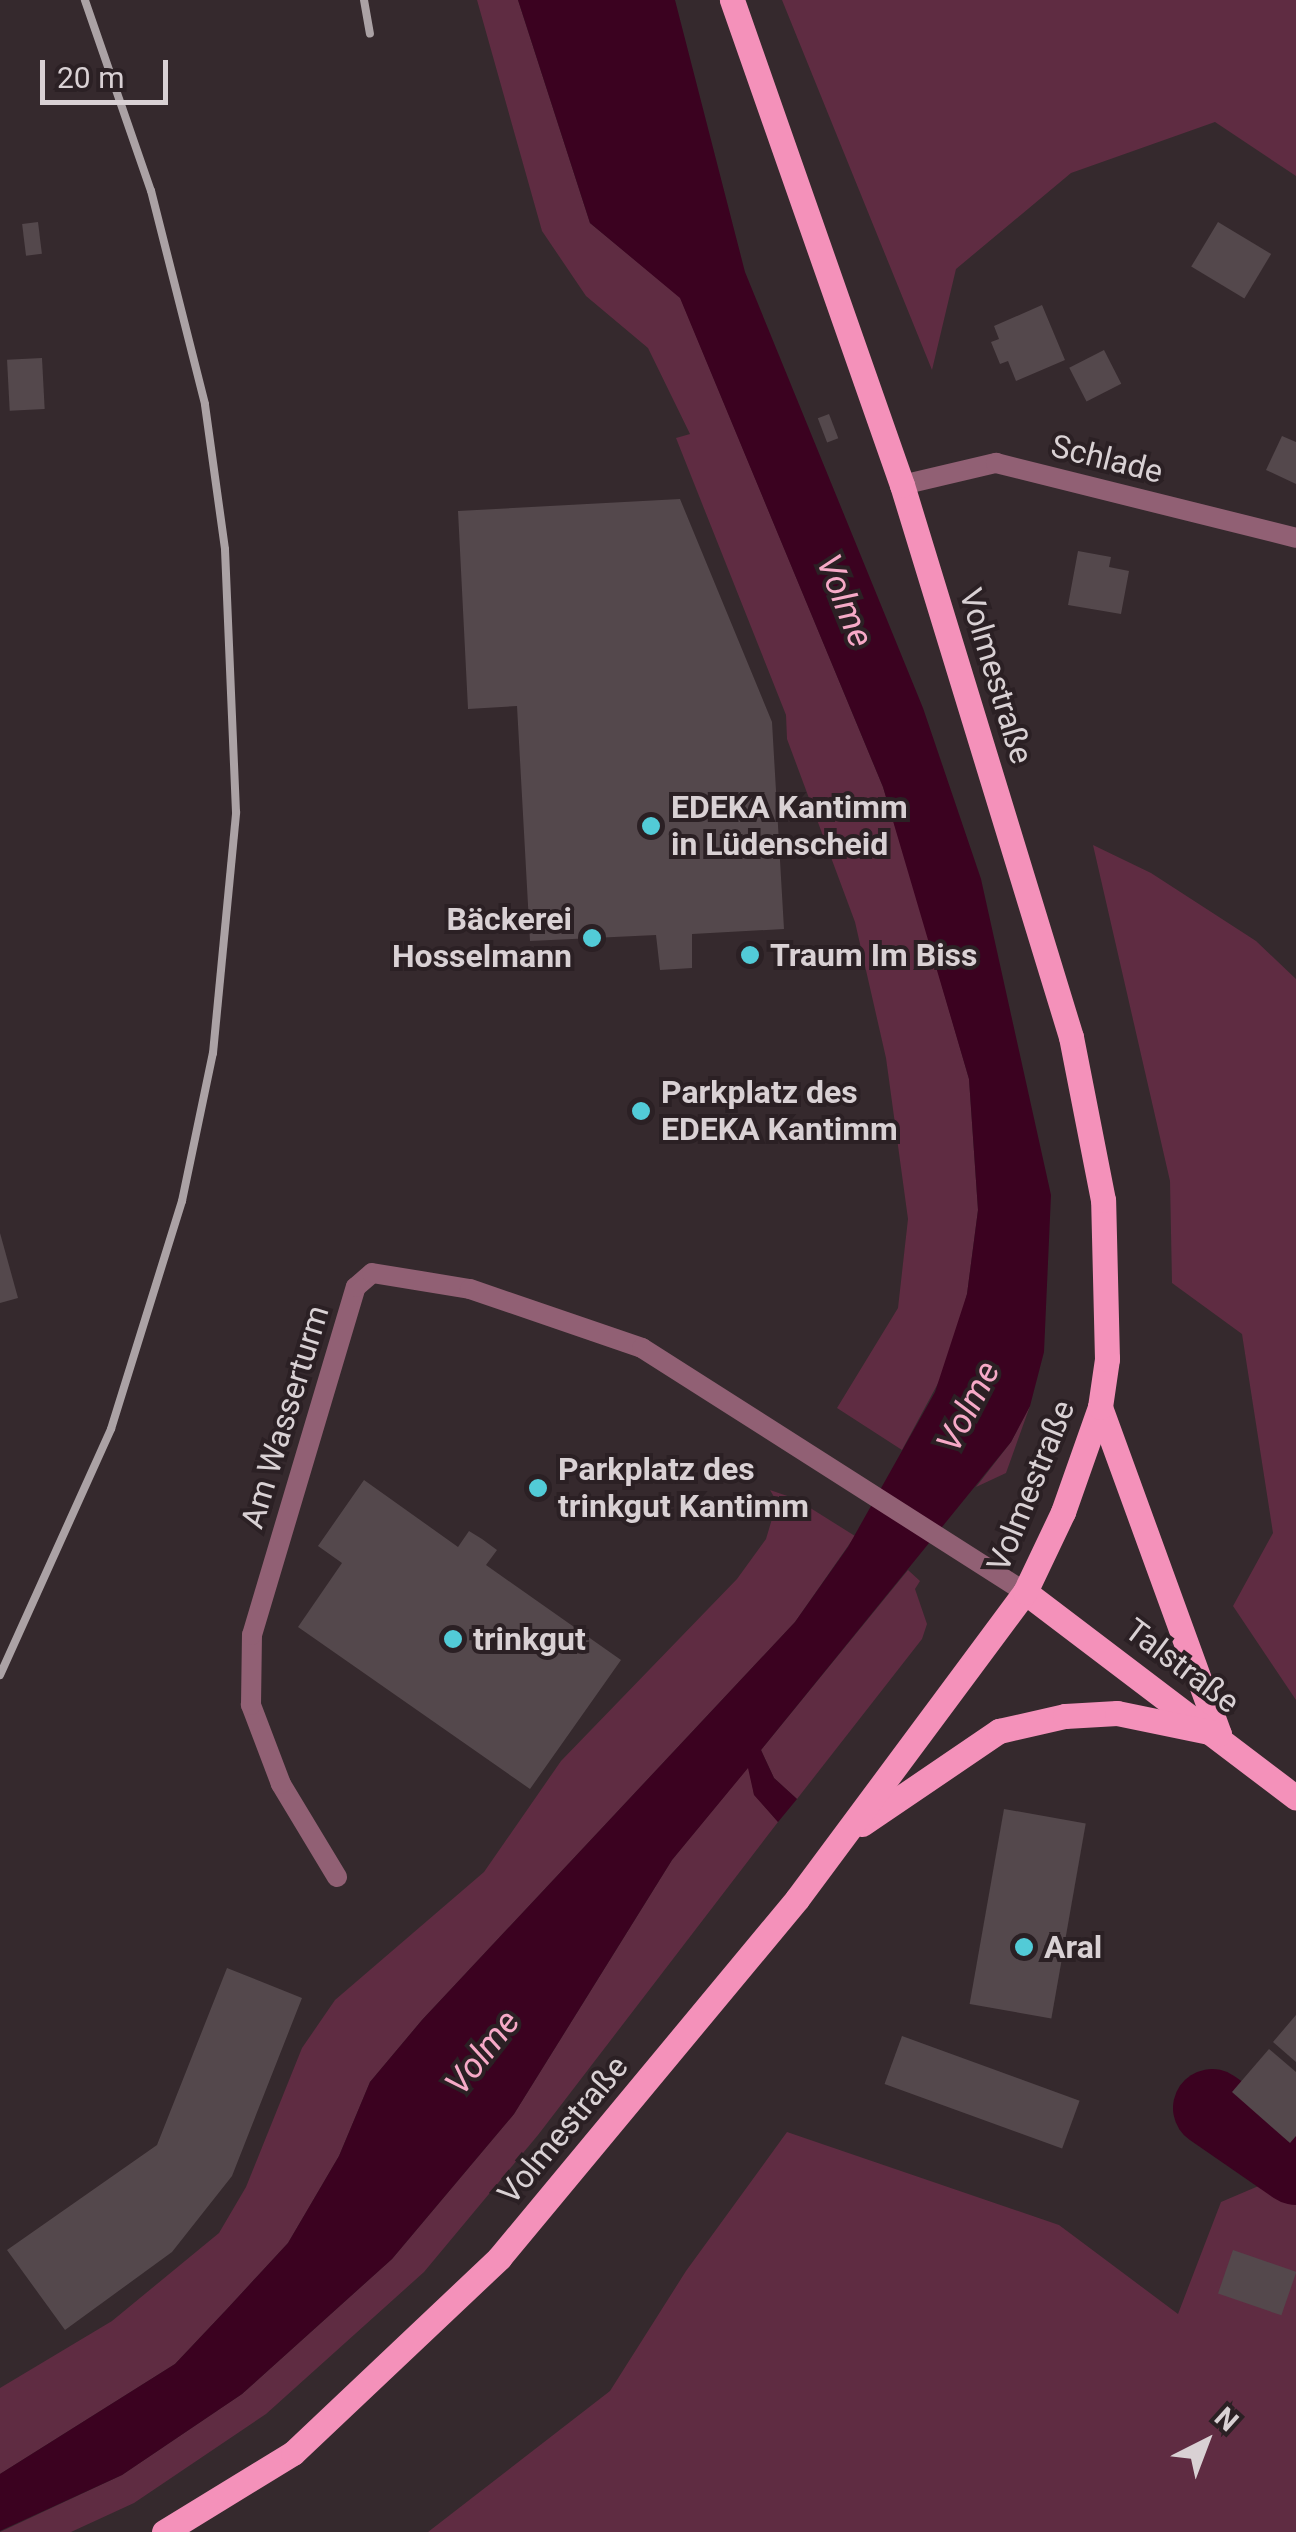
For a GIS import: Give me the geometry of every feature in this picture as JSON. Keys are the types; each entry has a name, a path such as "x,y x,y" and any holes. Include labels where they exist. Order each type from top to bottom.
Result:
{"main road":[{"name":"Volmestraße","path":"164,2532 293,2453 499,2258 845,1835 1025,1592 1063,1512 1100,1407 1107,1359 1104,1200 1072,1037 902,485 732,0"},
{"path":"1100,1407 1219,1734"},
{"name":"Talstraße","path":"1025,1592 1219,1734 1296,1798"},
{"path":"845,1835 1000,1731 1065,1716 1118,1714 1219,1734"}],"street":[{"name":"Schlade","path":"902,485 996,463 1296,538"},
{"name":"Am Wasserturm","path":"337,1877 281,1784 251,1705 252,1636 356,1287 372,1273 470,1289 642,1348 1025,1592"}],"shaded area":[{"path":"477,0 518,0 590,223 680,297 883,787 912,882 969,1079 978,1210 967,1294 949,1363 902,1450 837,1408 898,1308 908,1219 886,1058 855,922 787,739 786,715 676,438 690,434 648,348 586,296 542,231"},
{"path":"782,0 1296,0 1296,176 1215,122 1071,173 956,269 932,370"},
{"path":"1093,845 1151,873 1256,941 1296,979 1296,1700 1233,1606 1273,1533 1242,1334 1172,1283 1170,1181"},
{"path":"1030,1406 1006,1473 976,1487 1011,1442"},
{"path":"770,1490 796,1499 855,1536 795,1622 422,2020 370,2082 339,2156 288,2243 227,2309 175,2364 0,2474 0,2388 112,2321 219,2233 246,2187 302,2048 335,2000 484,1872 561,1761 737,1579 766,1539 777,1502"},
{"path":"908,1570 920,1581 915,1589 927,1624 922,1639 797,1799 774,1778 761,1750"},
{"path":"749,1766 754,1794 778,1822 538,2135 424,2272 266,2414 134,2503 71,2532 0,2532 122,2475 242,2394 392,2259 514,2114 672,1860"},
{"path":"787,2132 1059,2225 1178,2314 1221,2202 1282,2176 1296,2186 1296,2532 428,2532 610,2391 686,2271"}],"water":[{"name":"Volme","path":"518,0 675,0 745,272 923,708 981,879 1051,1195 1044,1352 1030,1406 1011,1442 761,1750 774,1778 797,1799 778,1822 754,1795 748,1768 672,1860 514,2114 392,2259 242,2394 122,2475 0,2531 0,2474 175,2364 227,2309 288,2243 339,2156 370,2082 422,2020 795,1622 848,1547 935,1392 967,1294 978,1210 969,1079 883,787 680,298 590,223"}],"building":[{"path":"38,222 42,254 26,256 22,224"},
{"path":"1218,222 1271,254 1244,299 1191,267"},
{"path":"1042,305 1065,360 1016,381 1008,361 1000,364 991,342 999,339 994,326"},
{"path":"1104,350 1121,384 1087,402 1069,368"},
{"path":"42,358 45,409 10,411 7,360"},
{"path":"829,414 838,438 827,443 818,418"},
{"path":"1282,436 1296,442 1296,484 1266,470"},
{"name":"EDEKA Kantimm in Lüdenscheid","path":"680,499 772,722 784,929 692,934 692,968 660,970 656,935 530,941 517,706 468,709 458,511"},
{"path":"1078,551 1111,557 1109,567 1129,571 1121,614 1068,605"},
{"path":"0,1233 18,1298 0,1303"},
{"name":"trinkgut","path":"364,1480 458,1547 469,1531 482,1539 497,1550 486,1565 621,1660 530,1789 298,1627 342,1563 318,1546"},
{"path":"1004,1809 1086,1823 1051,2018 970,2004"},
{"path":"227,1968 302,1998 232,2176 172,2252 65,2330 7,2250 157,2145"},
{"path":"1296,2015 1296,2062 1273,2042"},
{"path":"902,2036 1080,2101 1062,2149 885,2084"},
{"path":"1269,2049 1296,2072 1296,2136 1290,2143 1232,2092"},
{"path":"1233,2250 1296,2272 1281,2315 1218,2293"}],"waterway":[{"path":"1212,2108 1296,2166"}],"railway":[{"path":"0,1675 111,1429 182,1201 213,1053 236,812 225,549 205,404 151,191 85,0"},
{"path":"364,0 370,33"}],"place":[{"name":"EDEKA Kantimm in Lüdenscheid","path":"651,826"},
{"name":"Bäckerei Hosselmann","path":"592,938"},
{"name":"Traum Im Biss","path":"750,955"},
{"name":"Parkplatz des EDEKA Kantimm","path":"641,1111"},
{"name":"Parkplatz des trinkgut Kantimm","path":"538,1488"},
{"name":"trinkgut","path":"453,1639"},
{"name":"Aral","path":"1024,1947"}]}
